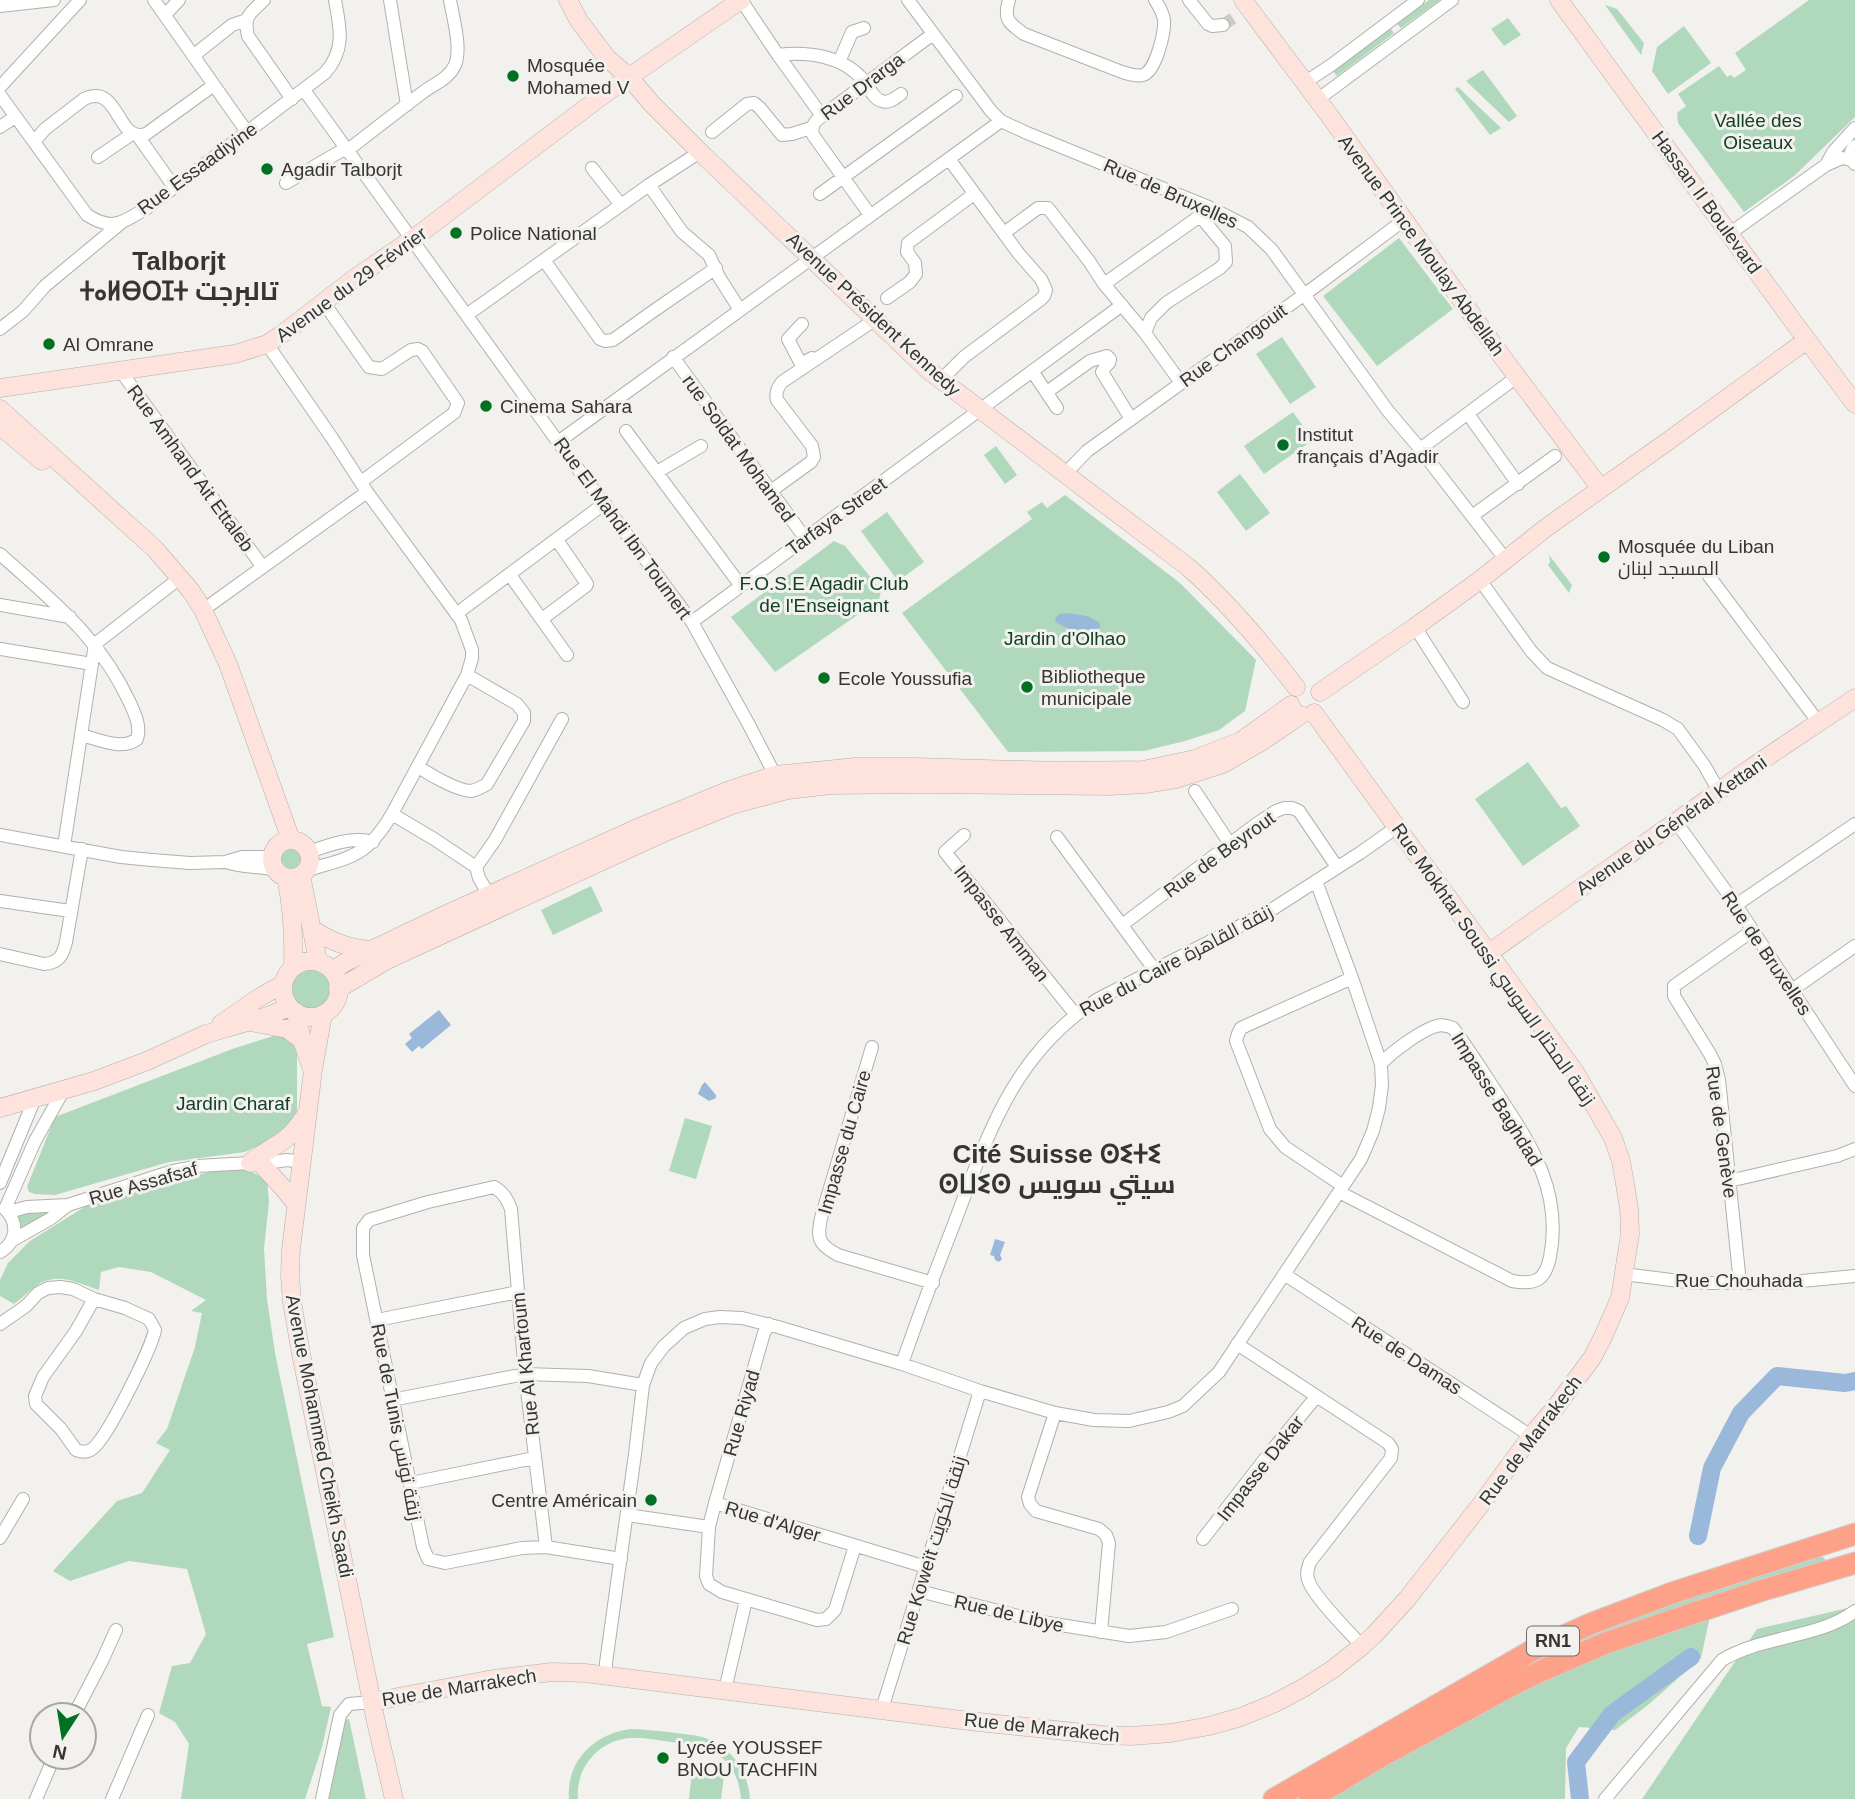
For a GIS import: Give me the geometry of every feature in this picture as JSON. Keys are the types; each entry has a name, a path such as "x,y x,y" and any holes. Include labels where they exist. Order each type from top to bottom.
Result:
{"highway":[{"name":"RN1","path":"1273,1799 1533,1650 1590,1624 1672,1593 1855,1534"},
{"name":"RN1","path":"1310,1799 1380,1757 1550,1667 1606,1643 1759,1591 1855,1563"}],"street":[{"path":"0,6 54,0"},
{"path":"0,87 80,0"},
{"path":"154,0 247,132"},
{"path":"165,15 179,0"},
{"path":"264,0 251,11 247,20 248,36 292,99"},
{"name":"Rue Essaadiyine","path":"0,95 87,215 106,225 121,223 147,208 325,73 336,59 340,38 335,0"},
{"path":"390,0 407,105"},
{"path":"286,183 347,149 449,74 456,62 457,39 450,0"},
{"name":"Avenue Président Kennedy","path":"568,0 579,21 607,58 630,77 651,103 700,152 928,370 1066,473 1209,586 1257,637 1301,705"},
{"path":"741,0 822,116"},
{"name":"Avenue du 29 Février","path":"0,388 235,354 267,344 630,77 741,0"},
{"name":"Rue de Bruxelles","path":"908,0 1001,121 1205,212 1248,227 1259,236 1272,250 1388,411 1506,560"},
{"path":"1009,0 1007,20 1024,34 1122,72 1141,76 1147,73 1156,59 1164,27 1161,11 1155,0"},
{"path":"1189,0 1208,24 1219,23"},
{"path":"1304,83 1418,0"},
{"path":"1317,100 1452,0"},
{"name":"Hassan II Boulevard","path":"1559,0 1855,404"},
{"name":"Avenue Prince Moulay Abdellah","path":"1241,7 1317,100 1601,489"},
{"path":"193,56 232,25 247,20"},
{"path":"839,62 852,32 864,28"},
{"name":"Rue Drarga","path":"870,215 813,135 811,128 822,116 933,34"},
{"path":"778,55 800,53 839,62 850,67 875,97 883,102 901,94"},
{"path":"98,157 135,135 146,134 214,85"},
{"name":"Rue El Mahdi Ibn Toumert","path":"304,90 558,442 692,622 775,775"},
{"path":"34,142 45,129 92,96 98,96 108,101 174,187"},
{"path":"820,194 956,96"},
{"path":"712,132 747,104 754,103 782,135 811,128"},
{"path":"0,127 15,117"},
{"path":"558,442 1001,121"},
{"path":"1826,165 1833,152 1855,128"},
{"path":"1853,162 1851,151 1855,146"},
{"path":"468,314 649,185 700,152"},
{"path":"1729,234 1826,165 1842,158 1853,162"},
{"path":"942,380 964,357 1046,293 1041,279 949,159"},
{"path":"592,168 621,205"},
{"path":"649,185 682,232 709,255 740,310"},
{"path":"887,298 915,276 916,267 907,252 908,243 974,194"},
{"path":"1004,233 1038,208 1048,208 1181,383"},
{"path":"1104,284 1205,212 1225,246 1226,262 1166,303 1150,318 1145,333"},
{"name":"Rue Changouit","path":"1066,473 1087,451 1404,220"},
{"path":"0,329 23,311 45,286 121,223"},
{"path":"544,260 600,339 605,341 613,340 716,268"},
{"path":"203,610 364,487 454,413 458,403 429,360 418,349 411,350 382,369 369,367 324,303"},
{"name":"Tarfaya Street","path":"692,622 1122,304"},
{"path":"802,324 788,339 801,364 874,317"},
{"path":"771,491 811,461 814,453 813,446 777,400 779,387 782,382 874,317"},
{"path":"330,974 371,950 642,826 727,791 775,775 856,767 1143,770 1195,759 1241,741 1301,705 1320,708 1320,692 1415,627 1547,527 1807,340"},
{"path":"0,835 152,860 225,862 242,857 288,862 356,855 373,842 392,814 467,675 472,650 456,614 364,487 267,344"},
{"path":"1047,391 1090,361 1107,356 1110,363 1102,372 1131,419"},
{"name":"rue Soldat Mohamed","path":"673,357 805,538"},
{"name":"Rue Amhand Ait Ettaleb","path":"120,370 262,566"},
{"path":"1032,371 1058,408"},
{"path":"1420,449 1518,376"},
{"path":"3,417 21,386"},
{"path":"1468,414 1518,484"},
{"path":"3,417 151,559 194,615 210,645 330,974 334,1004 323,1014 312,1017 302,1015 293,1009 284,996 283,984 286,974 293,966 305,961 330,974 387,960 662,834 732,805 787,790 831,785 1145,785 1176,779 1223,764 1264,740 1301,705"},
{"path":"3,417 155,549 203,610 228,664 288,862 294,937 293,966"},
{"path":"626,430 741,586"},
{"path":"657,472 701,446"},
{"path":"1472,516 1555,456"},
{"path":"456,614 605,503"},
{"path":"542,619 587,584 557,540"},
{"path":"0,554 71,617 95,644 123,688 139,734 134,742 123,745 81,735"},
{"path":"510,575 567,655"},
{"path":"1709,576 1819,723"},
{"path":"1479,580 1531,652 1547,668 1651,714 1678,729 1719,791"},
{"path":"64,846 95,644 172,583"},
{"path":"0,604 71,617"},
{"path":"1415,627 1462,702"},
{"path":"0,649 92,664"},
{"path":"418,766 467,791 480,789 487,784 524,722 524,713 517,704 467,675"},
{"name":"Avenue du Général Kettani","path":"1489,953 1855,698"},
{"name":"Rue Mokhtar Soussi زنقة المختار السوسي","path":"1301,705 1397,827 1575,1072 1613,1138 1621,1161 1629,1209 1630,1234 1624,1274"},
{"path":"476,867 495,840 562,719"},
{"path":"1195,792 1230,844"},
{"name":"Rue de Beyrout","path":"1122,925 1230,844 1284,808 1299,811 1337,867"},
{"path":"392,814 476,867 489,895"},
{"name":"Rue de Bruxelles","path":"1676,822 1736,905 1855,1087"},
{"path":"1736,905 1855,824"},
{"name":"Rue du Caire زنقة القاهرة","path":"902,1364 977,1163 1001,1108 1050,1037 1075,1014 1098,999 1271,911 1397,827"},
{"name":"Impasse Amman","path":"964,835 945,852 1075,1014"},
{"path":"1057,837 1154,969"},
{"path":"288,862 302,843 309,852 355,840 373,842"},
{"path":"0,954 44,964 55,962 63,954 82,849"},
{"path":"606,1675 643,1385 651,1363 664,1346 684,1328 705,1319 720,1317 742,1318 769,1324 902,1364 980,1391 1055,1413 1094,1420 1129,1421 1168,1412 1183,1406 1219,1372 1361,1159 1379,1108 1381,1064 1316,881"},
{"path":"0,901 71,911"},
{"path":"312,929 339,945 371,950"},
{"name":"Rue de Genève","path":"1740,1283 1719,1080 1715,1065 1672,991 1674,986 1752,931"},
{"path":"1792,990 1855,946"},
{"path":"1341,1189 1284,1147 1270,1129 1236,1041 1241,1028 1352,978"},
{"path":"206,1034 283,984"},
{"path":"0,1108 63,1091 147,1061 206,1034 293,1009"},
{"name":"Avenue Mohammed Cheikh Saadi","path":"293,1009 313,1070"},
{"name":"Avenue Mohammed Cheikh Saadi","path":"323,1014 296,1205 290,1276 292,1302 394,1799"},
{"path":"247,1022 287,1029 302,1040"},
{"name":"Impasse Baghdad","path":"1341,1189 1512,1281 1535,1282 1549,1263 1553,1228 1548,1187 1541,1167 1530,1145 1453,1028 1446,1025 1426,1030 1381,1064"},
{"name":"Impasse du Caire","path":"872,1047 821,1217 818,1231 820,1241 824,1248 838,1255 933,1283"},
{"path":"13,1240 14,1221 5,1209 35,1141 63,1091"},
{"path":"0,1183 35,1098"},
{"path":"296,1205 284,1189 257,1164 259,1154 288,1136 309,1110"},
{"path":"1729,1181 1837,1156 1855,1149"},
{"name":"Rue Assafsaf","path":"5,1209 68,1205 173,1171 197,1166 287,1160 302,1162"},
{"name":"Rue Al Khartoum","path":"494,1187 507,1198 511,1209 525,1374 546,1547"},
{"name":"Rue de Tunis زنقة تونس","path":"494,1187 428,1202 369,1220 362,1235 363,1255 426,1557 445,1563 522,1548 546,1547 621,1559"},
{"name":"Rue Assafsaf","path":"0,1252 13,1240 50,1219 68,1205"},
{"name":"Rue de Damas","path":"1284,1274 1531,1436"},
{"name":"Rue Chouhada","path":"1624,1274 1695,1283 1780,1283 1855,1276"},
{"name":"Rue de Marrakech","path":"372,1702 470,1682 552,1672 606,1675 1103,1735 1171,1733 1241,1717 1275,1703 1324,1675 1362,1646 1407,1599 1592,1358 1620,1297 1624,1274"},
{"path":"0,1324 26,1306 38,1293 48,1288 60,1287 73,1289 149,1319 155,1330 150,1347 102,1440 83,1452 76,1450 61,1429 36,1404 35,1396 43,1377 76,1331 94,1299"},
{"path":"377,1321 517,1292"},
{"name":"Rue Riyad","path":"715,1503 764,1332 769,1324"},
{"path":"1237,1344 1388,1443 1392,1449 1391,1458 1310,1562 1307,1572 1314,1592 1362,1646"},
{"path":"392,1400 525,1374 588,1376 643,1385"},
{"name":"Rue Koweït زنقة الكويت","path":"882,1709 980,1391"},
{"name":"Impasse Dakar","path":"1203,1539 1316,1396"},
{"path":"1055,1413 1028,1497 1036,1511 1099,1529 1107,1535 1109,1543 1101,1632"},
{"path":"411,1483 534,1458"},
{"path":"0,1538 23,1499"},
{"name":"Rue d'Alger","path":"855,1546 838,1602 826,1619 817,1620 746,1600 722,1592 707,1580 709,1527 715,1503 926,1567"},
{"name":"Rue d'Alger","path":"627,1515 709,1527"},
{"name":"Rue de Libye","path":"919,1591 1042,1622 1129,1636 1166,1632 1232,1609"},
{"path":"725,1690 746,1600"},
{"path":"1605,1799 1722,1660 1748,1647 1830,1624 1855,1611"},
{"path":"81,1701 116,1630"},
{"path":"322,1799 340,1715 349,1704 372,1702"},
{"path":"112,1799 148,1715"},
{"path":"36,1799 48,1771"}],"green space":[{"path":"1429,0 1440,0 1401,28 1397,24"},
{"name":"Vallée des Oiseaux","path":"1809,0 1855,0 1855,117 1794,176 1744,212 1678,123 1677,113 1686,106 1678,94 1719,66 1727,77 1731,75 1734,78 1746,70 1735,53"},
{"path":"1605,5 1617,9 1644,43 1641,55"},
{"path":"1508,18 1521,35 1504,46 1491,29"},
{"path":"1684,26 1711,63 1668,94 1652,71 1657,47"},
{"path":"1390,28 1394,33 1337,76 1333,71"},
{"path":"1483,70 1517,116 1509,122 1466,81"},
{"path":"1458,87 1501,128 1490,135 1455,89"},
{"path":"1399,238 1453,309 1377,366 1323,296"},
{"path":"1282,337 1316,387 1290,404 1256,354"},
{"path":"1293,412 1313,440 1264,474 1244,446"},
{"path":"996,446 1017,475 1005,484 984,455"},
{"path":"1240,474 1270,513 1246,531 1217,492"},
{"name":"Jardin d'Olhao","path":"1065,495 1180,583 1256,660 1245,711 1219,730 1144,751 1008,752 902,613 1032,519 1027,512 1042,502 1047,508"},
{"path":"887,512 924,562 898,581 861,531"},
{"name":"F.O.S.E Agadir Club de l'Enseignant","path":"834,541 845,546 881,590 879,600 775,672 731,617"},
{"path":"1549,555 1572,585 1569,593 1548,565"},
{"path":"1528,762 1561,808 1566,806 1580,826 1523,866 1475,799"},
{"path":"290,843 300,848 305,858 300,868 290,873 280,868 275,858 280,848"},
{"path":"591,886 603,911 553,935 541,910"},
{"path":"310,966 319,967 326,972 331,979 331,997 326,1004 319,1009 310,1010 301,1009 294,1004 289,997 288,988 289,979 294,972 301,967"},
{"name":"Jardin Charaf","path":"280,1034 293,1042 297,1054 297,1113 288,1127 275,1137 245,1152 169,1162 55,1195 29,1192 27,1187 55,1117 235,1048"},
{"path":"685,1118 712,1126 696,1179 669,1171"},
{"path":"245,1168 267,1180 269,1202 264,1248 267,1299 275,1353 334,1637 307,1644 322,1706 331,1707 322,1747 305,1799 181,1799 189,1744 175,1722 159,1713 172,1666 190,1663 206,1634 187,1569 129,1561 70,1581 53,1571 117,1501 142,1493 170,1450 156,1443 167,1429 195,1347 202,1313 191,1311 206,1300 151,1272 119,1267 101,1272 99,1290 67,1280 51,1279 36,1286 14,1304 0,1296 0,1280 8,1263 30,1241 86,1206 212,1171"},
{"path":"48,1212 22,1229 18,1214"},
{"path":"1819,1554 1827,1561 1710,1616 1701,1658 1615,1730 1579,1727 1566,1748 1565,1799 1293,1799 1557,1650 1669,1603"},
{"path":"1855,1603 1855,1799 1642,1799 1757,1629 1852,1607"},
{"path":"349,1719 366,1799 329,1799 342,1720"},
{"path":"630,1729 694,1735 721,1746 736,1760 746,1778 750,1799 741,1799 733,1770 716,1754 692,1745 636,1738 610,1743 600,1749 585,1766 578,1787 578,1799 569,1799 569,1785 577,1761 594,1743"},
{"path":"692,1772 724,1776 721,1799 689,1799"}],"water":[{"path":"1067,613 1087,616 1100,623 1100,627 1084,632 1066,628 1056,622 1055,618"},
{"path":"439,1010 451,1025 422,1049 419,1046 412,1052 405,1044 412,1038 409,1034"},
{"path":"705,1082 716,1095 716,1098 709,1101 698,1094"},
{"path":"995,1239 1005,1242 999,1262 990,1255"}],"waterway":[{"path":"1698,1536 1712,1468 1741,1413 1777,1376 1845,1383 1855,1381"},
{"path":"1580,1799 1576,1762 1612,1714 1691,1657"}],"tunnel":[{"path":"1223,25 1238,15"}],"place":[{"name":"Mosquée Mohamed V","path":"513,76"},
{"name":"Agadir Talborjt","path":"267,169"},
{"name":"Police National","path":"456,233"},
{"name":"Al Omrane","path":"49,344"},
{"name":"Cinema Sahara","path":"486,406"},
{"name":"Institut français d’Agadir","path":"1283,445"},
{"name":"Mosquée du Liban المسجد لبنان","path":"1604,557"},
{"name":"Ecole Youssufia","path":"824,678"},
{"name":"Bibliotheque municipale","path":"1027,687"},
{"name":"Centre Américain","path":"651,1500"},
{"name":"Lycée YOUSSEF BNOU TACHFIN","path":"663,1758"}],"district":[{"name":"Talborjt ⵜⴰⵍⴱⵔⵊⵜ تالبرجت","path":"179,276"},
{"name":"Cité Suisse ⵙⵉⵜⵉ ⵙⵡⵉⵙ سيتي سويس","path":"1057,1169"}]}
